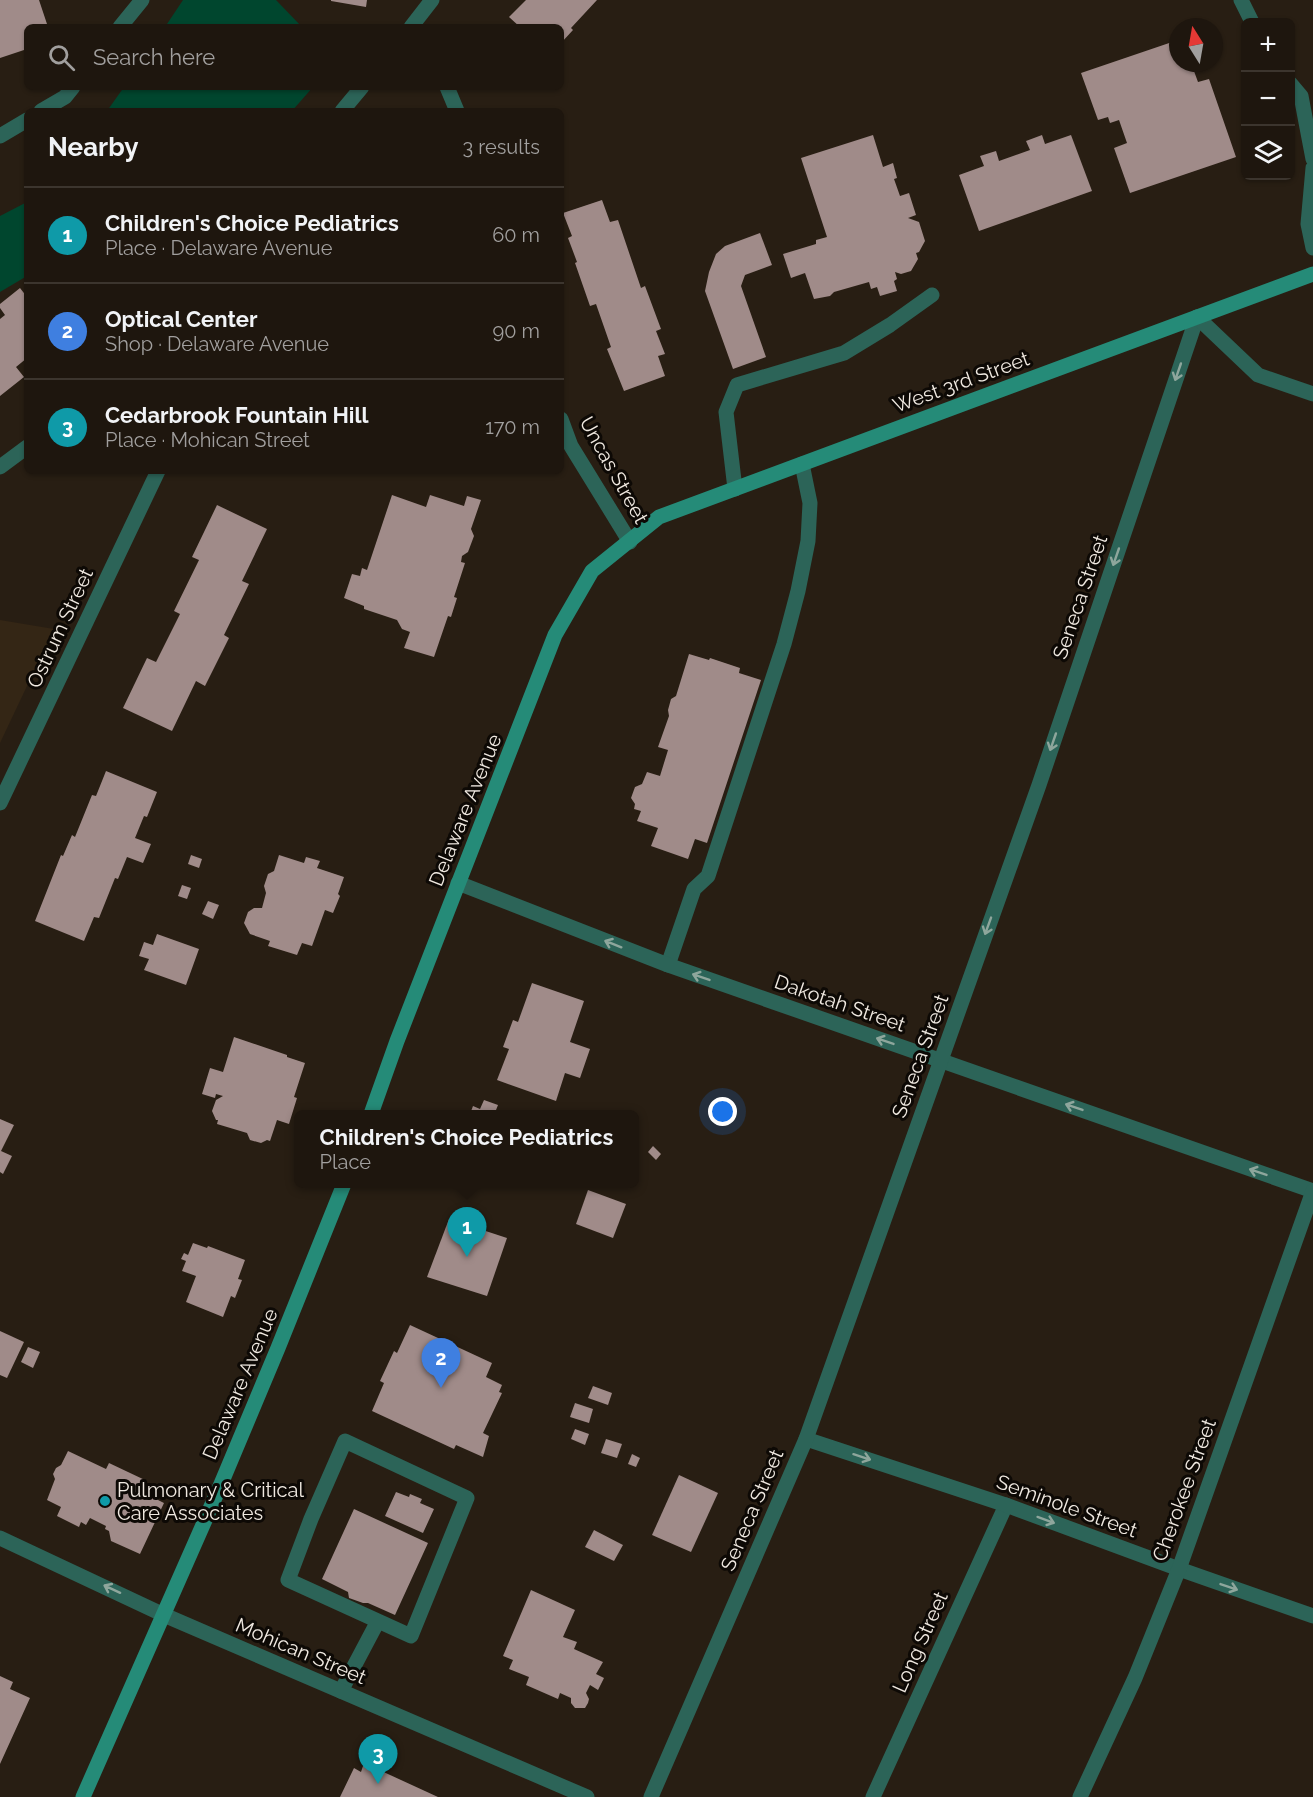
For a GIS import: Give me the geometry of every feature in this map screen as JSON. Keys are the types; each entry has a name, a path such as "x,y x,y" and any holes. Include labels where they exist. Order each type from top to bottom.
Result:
{"main road":[{"name":"West 3rd Street","path":"630,542 659,517 1313,274"},
{"name":"Delaware Avenue","path":"372,1110 397,1041 555,635 592,571 630,542"},
{"name":"Delaware Avenue","path":"84,1797 278,1348 342,1188"}],"street":[{"path":"122,24 142,0"},
{"path":"418,24 432,0"},
{"path":"1241,0 1250,18"},
{"path":"1295,88 1302,96 1313,159"},
{"path":"46,108 65,97 71,90"},
{"path":"344,108 360,90"},
{"path":"448,90 456,108"},
{"path":"0,136 24,122"},
{"path":"1313,168 1308,224 1313,249"},
{"path":"735,489 726,412 737,385 844,353 890,325 932,295"},
{"path":"1197,317 1258,375 1313,394"},
{"name":"Seneca Street","path":"651,1797 806,1439 1042,774 1197,317"},
{"name":"Uncas Street","path":"564,427 571,446 630,542"},
{"path":"0,467 24,449"},
{"path":"668,965 694,889 708,876 787,634 808,540 810,503 802,464"},
{"name":"Ostrum Street","path":"0,803 157,474"},
{"name":"Dakotah Street","path":"458,883 668,965 1313,1191"},
{"name":"Cherokee Street","path":"1080,1797 1135,1678 1179,1569 1313,1191"},
{"name":"Seminole Street","path":"806,1439 1006,1505 1313,1616"},
{"path":"345,1441 467,1498 411,1636 378,1621 288,1580 311,1519 345,1441"},
{"name":"Long Street","path":"873,1797 1006,1505"},
{"name":"Mohican Street","path":"0,1538 164,1615 587,1797"},
{"path":"341,1691 378,1621"}],"shaded area":[{"path":"0,620 54,629 0,743"}],"green space":[{"path":"183,0 276,0 299,24 167,24"},
{"path":"122,90 310,90 295,108 109,108"},
{"path":"24,204 24,278 0,292 0,216"}],"building":[{"path":"0,0 39,0 47,24 24,24 24,50 0,58"},
{"path":"331,0 367,0 366,7"},
{"path":"526,0 597,0 571,28 573,30 564,40 564,24 517,24 509,17"},
{"path":"1169,43 1169,72 1194,72 1198,82 1209,79 1236,157 1130,193 1114,148 1127,143 1119,120 1110,123 1108,117 1098,120 1081,73"},
{"path":"873,135 883,167 893,163 897,178 894,179 900,196 909,193 916,215 908,218 919,222 925,241 916,253 918,259 911,271 901,274 895,272 897,279 894,281 897,291 880,296 877,287 871,289 869,282 834,292 830,296 814,299 805,273 791,278 783,254 816,244 816,240 827,237 801,158"},
{"path":"1042,135 1045,144 1071,135 1092,191 979,231 959,175 984,166 980,156 996,151 999,161 1030,150 1026,141"},
{"path":"602,200 610,222 618,220 641,288 645,286 661,329 656,331 665,354 658,356 665,376 624,391 607,349 611,347 596,304 590,306 575,263 577,262 568,238 572,236 564,213"},
{"path":"760,233 772,265 745,275 741,286 766,357 733,369 705,291 716,254 725,246"},
{"path":"20,288 24,293 24,360 16,367 24,377 0,396 0,319 5,315 0,304"},
{"path":"392,495 426,507 430,495 464,506 467,496 481,500 471,529 474,536 468,552 462,556 461,562 465,563 454,597 457,598 451,617 448,616 434,657 404,648 410,632 402,629 397,620 364,609 364,606 344,598 352,574 360,576 362,568 367,570"},
{"path":"217,505 267,529 242,581 249,584 224,635 229,638 205,686 196,681 172,731 123,708 147,658 156,662 180,614 174,611 199,560 192,557"},
{"path":"689,654 740,668 739,673 761,680 707,843 695,839 688,859 651,846 658,828 637,821 641,811 634,809 635,804 631,798 635,787 642,784 647,772 660,776 668,750 658,747 669,716 671,699 676,696"},
{"path":"106,771 157,792 135,838 151,844 143,863 127,857 118,879 115,878 99,918 94,917 84,941 35,921 61,855 63,856 72,835 75,837 92,795 96,796"},
{"path":"191,855 202,859 199,868 188,864"},
{"path":"279,855 304,863 306,857 320,861 317,868 344,877 333,913 325,910 312,946 302,943 297,955 268,946 270,941 250,934 244,923 248,912 254,908 262,908 266,893 264,886 268,874 274,871"},
{"path":"182,885 191,888 187,899 178,896"},
{"path":"208,901 219,905 213,919 202,914"},
{"path":"157,934 199,949 186,985 144,970 149,959 139,956 144,942 153,945"},
{"path":"532,983 584,1001 570,1042 590,1049 580,1078 565,1073 556,1101 497,1080 509,1049 503,1047 513,1020 518,1022"},
{"path":"234,1037 305,1063 294,1097 297,1098 289,1124 277,1120 270,1141 261,1143 250,1140 247,1133 217,1124 218,1120 212,1111 216,1100 223,1096 216,1094 215,1098 202,1094 210,1068 223,1072"},
{"path":"484,1100 498,1105 496,1110 472,1110 473,1106 480,1109"},
{"path":"0,1119 14,1125 1,1151 12,1156 3,1174 0,1172"},
{"path":"653,1146 661,1154 656,1160 648,1152"},
{"path":"588,1190 626,1204 613,1238 576,1224"},
{"path":"449,1219 507,1238 487,1296 427,1277"},
{"path":"193,1243 207,1248 208,1246 245,1260 238,1279 242,1280 235,1298 231,1296 223,1317 186,1302 196,1276 182,1271 186,1261 181,1259 184,1253 188,1255"},
{"path":"410,1325 492,1363 486,1377 502,1385 499,1392 502,1393 483,1433 489,1436 483,1457 456,1445 454,1449 372,1411 384,1383 380,1381 394,1351 397,1353"},
{"path":"0,1331 24,1342 7,1378 0,1375"},
{"path":"28,1347 40,1352 33,1368 21,1362"},
{"path":"593,1386 612,1393 608,1405 588,1398"},
{"path":"575,1403 593,1409 589,1423 570,1417"},
{"path":"575,1429 589,1434 585,1445 571,1439"},
{"path":"606,1439 622,1444 617,1458 601,1453"},
{"name":"Pulmonary & Critical Care Associates","path":"68,1451 106,1469 109,1463 147,1481 145,1485 161,1493 158,1500 164,1503 140,1554 111,1541 109,1531 105,1529 106,1526 90,1518 86,1525 81,1522 79,1527 57,1516 61,1507 47,1500 55,1479 53,1474"},
{"path":"632,1454 640,1458 636,1467 628,1464"},
{"path":"679,1475 718,1493 691,1552 652,1535"},
{"path":"396,1492 422,1499 420,1503 434,1509 423,1533 385,1516"},
{"path":"354,1509 428,1543 395,1615 368,1603 349,1598 348,1592 322,1579"},
{"path":"594,1530 623,1545 614,1561 585,1547"},
{"path":"531,1590 575,1610 563,1637 577,1642 574,1649 603,1662 596,1674 604,1678 598,1690 590,1685 586,1693 589,1699 585,1708 575,1708 571,1703 571,1698 560,1693 558,1699 526,1685 529,1677 509,1669 513,1660 503,1656"},
{"path":"0,1676 13,1682 10,1689 30,1698 0,1764"},
{"path":"364,1763 438,1797 340,1797 354,1768 361,1772"}],"place":[{"name":"Children's Choice Pediatrics","path":"467,1257"},
{"name":"Optical Center","path":"441,1388"},
{"name":"Pulmonary & Critical Care Associates","path":"105,1501"},
{"name":"Cedarbrook Fountain Hill","path":"378,1784"}]}
